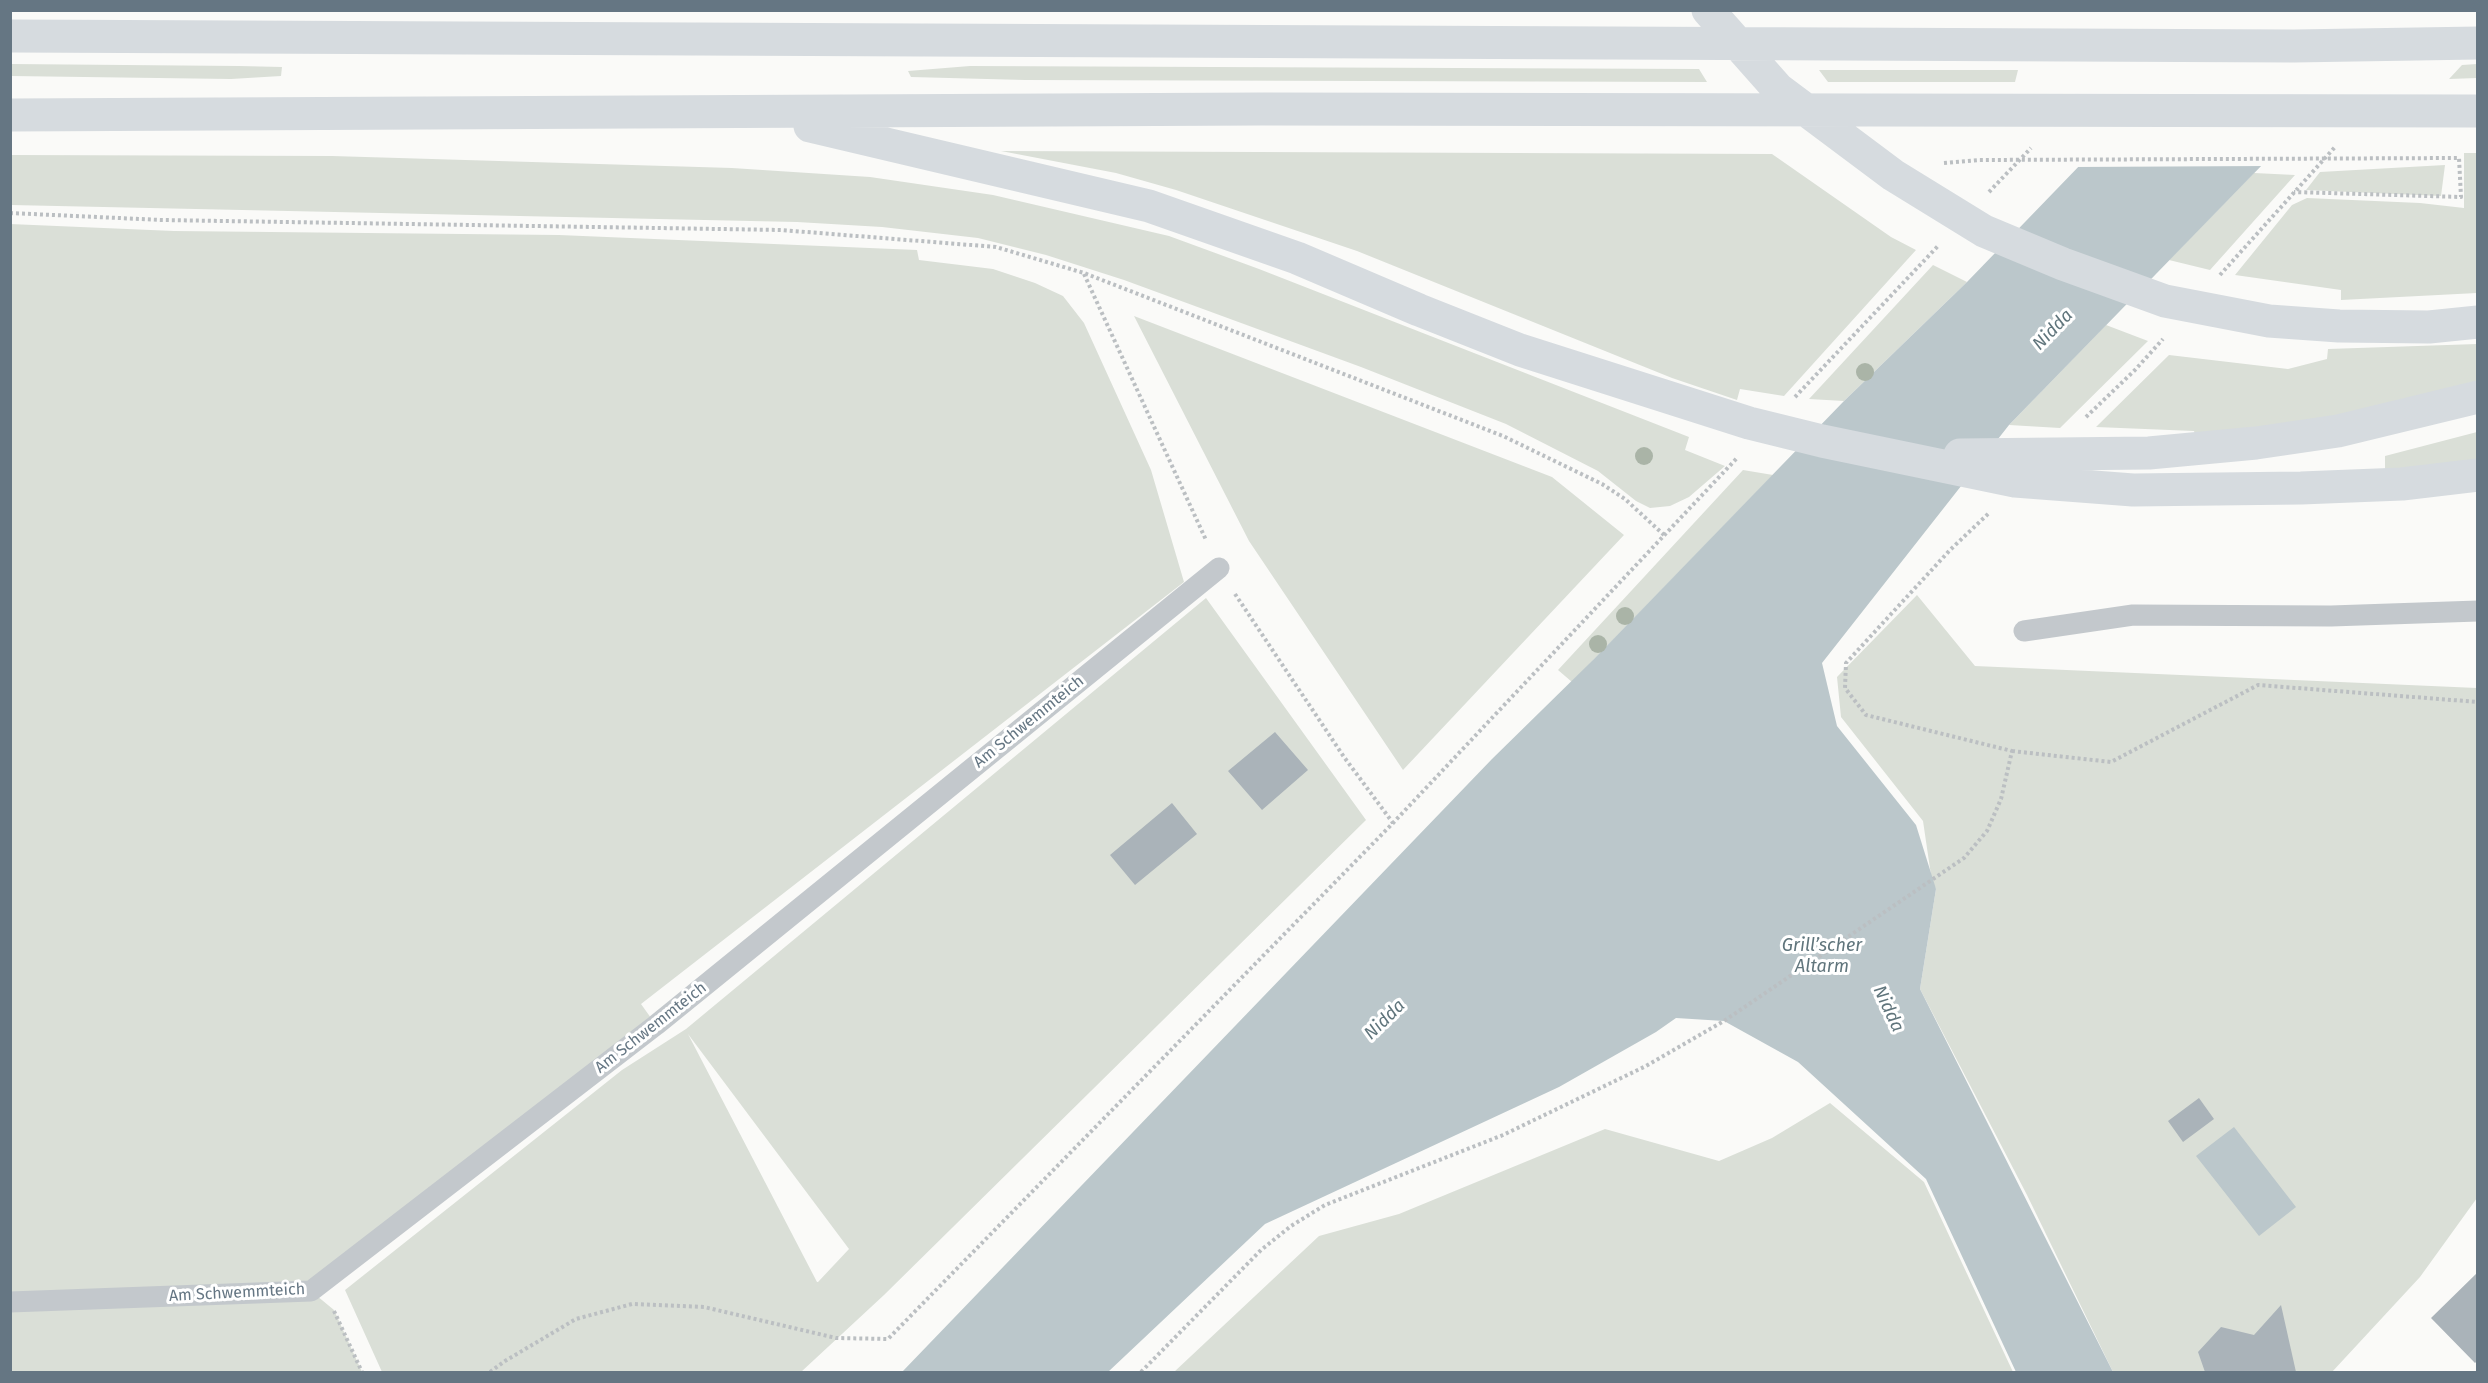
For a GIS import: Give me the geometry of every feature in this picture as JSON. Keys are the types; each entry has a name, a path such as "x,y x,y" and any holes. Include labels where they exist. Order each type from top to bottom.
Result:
{"highway":[{"path":"1708,10 1778,89 1893,175 1984,231 2063,264 2165,301 2269,321 2339,326 2429,327 2478,322"},
{"path":"10,36 2294,46 2478,43"},
{"path":"10,115 1261,109 2478,111"},
{"path":"756,113 1149,206 1297,258 1520,350 1747,436 1822,441 1899,455 2015,481 2133,490 2402,484 2478,475"},
{"path":"1899,455 2149,453 2256,443 2338,431 2478,397"}],"lane":[{"name":"Am Schwemmteich","path":"10,1302 311,1291 656,1025 1219,568"},
{"path":"2024,631 2133,615 2331,616 2478,611"}],"path":[{"path":"1944,163 1978,160 2459,158 2460,197 2294,192 2214,281"},
{"path":"10,213 162,220 781,230 996,247 1084,273 1503,436 1602,484 1625,500 1664,535"},
{"path":"1794,398 1932,252"},
{"path":"1084,273 1219,568 1344,757 1393,823"},
{"path":"2085,418 2135,370 2167,334"},
{"path":"490,1372 576,1319 632,1304 704,1307 836,1338 888,1339 1393,823 1664,535 1747,436"},
{"path":"1995,507 1981,523 1950,550 1846,663 1845,688 1866,715 2012,751 2111,762 2258,685 2478,702"},
{"path":"1141,1372 1261,1250 1291,1226 1325,1205 1503,1135 1646,1066 1724,1021 1932,882 1964,858 1987,831 2001,800 2012,751"},
{"path":"311,1291 334,1310 362,1372"}],"shaded area":[{"path":"11,64 282,67 281,76 231,79 11,76"},
{"path":"2477,64 2477,78 2449,79 2462,65"},
{"path":"970,66 1699,69 1707,82 1025,80 911,77 908,71"},
{"path":"1819,70 2018,70 2015,82 1828,82"},
{"path":"1001,151 1772,154 1891,237 1916,250 1784,396 1740,389 1737,400 1672,378 1357,251 1176,190 1116,173"},
{"path":"2464,153 2477,153 2477,293 2341,300 2341,290 2235,275 2292,205 2307,198 2420,203 2464,208"},
{"path":"11,155 332,156 732,168 870,177 993,195 1169,236 1259,269 1689,437 1685,450 1725,466 1689,497 1670,506 1650,508 1636,501 1598,471 1506,424 1361,367 1124,280 1046,255 978,238 882,227 797,222 11,205"},
{"path":"2445,165 2441,196 2306,190 2320,172"},
{"path":"2254,173 2295,175 2210,270 2169,260"},
{"path":"10,224 174,231 559,235 917,250 919,260 993,269 1035,283 1063,296 1084,323 1151,470 1184,582 641,1004 656,1025 311,1291 334,1310 362,1372 11,1372"},
{"path":"1933,265 1967,282 1844,401 1809,399"},
{"path":"1134,316 1552,477 1624,535 1403,770 1249,541"},
{"path":"2106,325 2148,341 2060,428 2009,425"},
{"path":"2477,344 2477,386 2365,416 2197,441 2194,431 2096,427 2169,355 2288,369 2327,359 2328,349"},
{"path":"2477,432 2477,461 2385,471 2385,456"},
{"path":"1743,470 1773,475 1572,682 1558,670"},
{"path":"1917,595 1975,666 2477,688 2477,1198 2420,1277 2332,1372 2113,1372 2027,1195 1920,989 1936,889 1932,882 1923,821 1841,717 1837,677"},
{"path":"1206,598 1366,820 884,1295 801,1372 382,1372 345,1290 622,1070 686,1029","holes":["688,1034 849,1249 817,1282"]},
{"path":"1830,1103 1924,1182 2013,1372 1174,1372 1319,1236 1399,1214 1605,1129 1719,1161 1772,1138"}],"water":[{"path":"2229,11 2412,11 2009,425 1822,663 1837,726 1916,825 1936,889 1920,989 2113,1372 2016,1372 1926,1179 1798,1062 1724,1021 1676,1018 1656,1032 1559,1087 1265,1224 1108,1372 902,1372 1492,759 1594,659 1844,401 1967,282"},
{"path":"2234,1127 2296,1207 2259,1236 2196,1156"}],"pier":[{"path":"2224,10 2415,10 2265,166 2074,167"}],"building":[{"path":"1275,732 1308,770 1262,810 1228,771"},
{"path":"1172,803 1197,834 1135,885 1110,855"},
{"path":"2199,1098 2214,1119 2183,1142 2168,1121"},
{"path":"2478,1272 2478,1360 2475,1363 2431,1318"},
{"path":"2281,1305 2296,1372 2205,1372 2198,1352 2221,1327 2254,1335"}],"water label":[{"name":"Nidda","path":"2053,330"},
{"name":"Grill’scher Altarm","path":"1822,956"},
{"name":"Nidda","path":"1888,1009"},
{"name":"Nidda","path":"1385,1020"}]}
